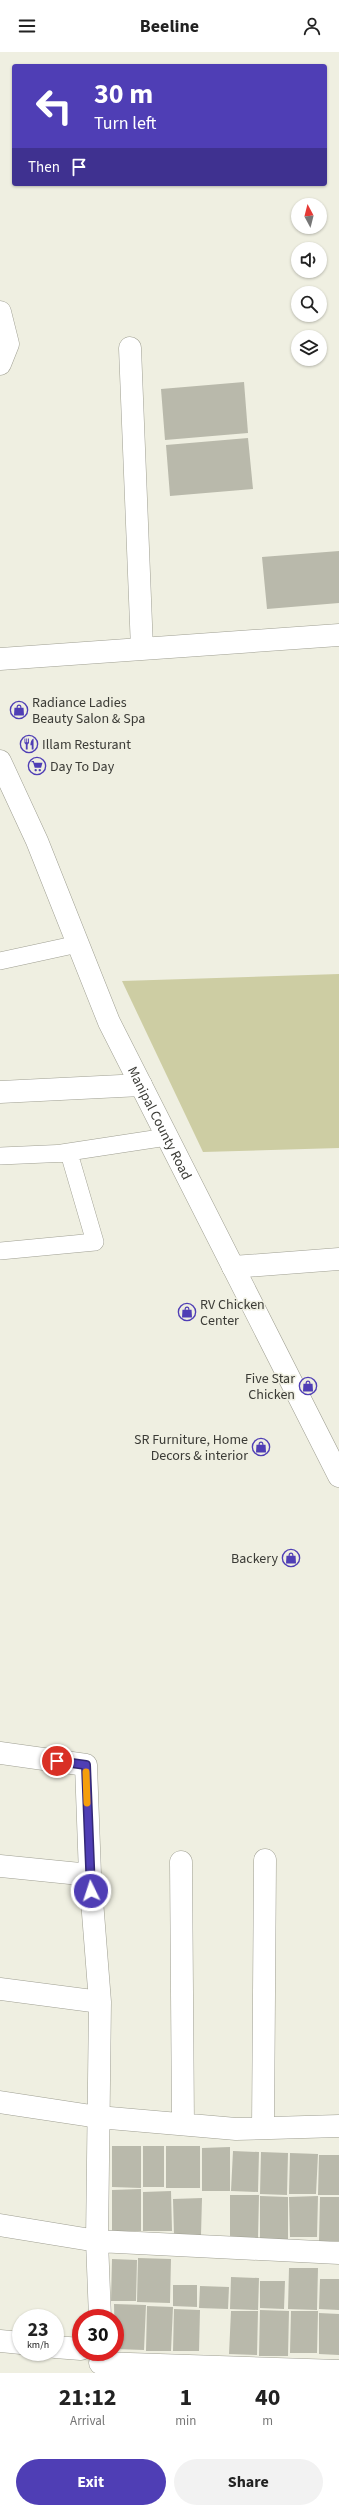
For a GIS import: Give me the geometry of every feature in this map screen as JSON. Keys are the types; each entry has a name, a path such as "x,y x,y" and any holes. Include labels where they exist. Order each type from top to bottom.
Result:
{"street":[{"path":"0,312 8,344 0,364"},
{"path":"130,348 142,649"},
{"path":"0,659 339,636"},
{"name":"Manipal County Road","path":"0,761 36,841 109,1022 339,1476"},
{"path":"0,1092 141,1085"},
{"path":"233,1267 339,1259"},
{"path":"0,1753 86,1765 90,1875 100,2002 98,2117 100,2309"},
{"path":"263,2128 265,1860"},
{"path":"181,1862 183,2124"},
{"path":"0,1866 90,1875"},
{"path":"0,1989 100,2002"},
{"path":"0,2102 98,2117 236,2130 339,2126"},
{"path":"0,2225 98,2241 339,2253"},
{"path":"0,2341 12,2342"},
{"path":"100,2363 339,2371"}],"lane":[{"path":"0,961 78,944"},
{"path":"62,1153 167,1137"},
{"path":"0,1156 69,1153 95,1242 0,1250"}],"green space":[{"path":"339,974 339,1148 203,1152 122,981"}],"building":[{"path":"244,382 248,433 165,440 161,389"},
{"path":"248,438 253,489 170,496 166,445"},
{"path":"339,551 339,603 267,609 262,557"},
{"path":"112,2146 141,2146 141,2188 112,2187"},
{"path":"143,2146 164,2146 164,2187 143,2187"},
{"path":"166,2146 200,2146 200,2188 166,2188"},
{"path":"230,2147 230,2191 202,2191 202,2148"},
{"path":"233,2151 259,2152 258,2192 231,2191"},
{"path":"261,2152 288,2153 287,2195 260,2194"},
{"path":"290,2153 318,2154 316,2194 289,2194"},
{"path":"319,2155 339,2155 339,2195 318,2195"},
{"path":"141,2189 141,2231 112,2231 112,2190"},
{"path":"171,2191 172,2231 143,2231 143,2192"},
{"path":"230,2195 259,2195 258,2238 230,2238"},
{"path":"260,2196 288,2197 288,2241 260,2241"},
{"path":"318,2196 317,2237 290,2237 289,2197"},
{"path":"320,2197 339,2197 339,2241 319,2241"},
{"path":"202,2198 201,2235 174,2235 173,2199"},
{"path":"138,2258 171,2259 170,2303 137,2302"},
{"path":"112,2259 137,2260 136,2301 111,2301"},
{"path":"289,2268 318,2268 317,2310 288,2309"},
{"path":"231,2277 259,2278 258,2310 230,2309"},
{"path":"320,2279 339,2279 339,2310 319,2309"},
{"path":"260,2281 285,2281 284,2309 260,2308"},
{"path":"173,2285 197,2285 197,2307 173,2306"},
{"path":"200,2286 229,2287 228,2309 199,2308"},
{"path":"114,2304 146,2305 144,2350 124,2349 124,2309 114,2309"},
{"path":"147,2306 173,2307 171,2351 146,2351"},
{"path":"174,2309 200,2310 199,2351 173,2351"},
{"path":"260,2310 289,2311 288,2356 259,2356"},
{"path":"231,2311 258,2311 257,2355 229,2354"},
{"path":"291,2311 318,2311 317,2353 290,2353"},
{"path":"319,2313 339,2314 339,2355 319,2354"}],"slow traffic":[{"path":"86,1772 87,1803"}],"place":[{"name":"Radiance Ladies Beauty Salon & Spa","path":"19,710"},
{"name":"Illam Resturant","path":"29,744"},
{"name":"Day To Day","path":"37,766"},
{"name":"RV Chicken Center","path":"187,1312"},
{"name":"Five Star Chicken","path":"308,1386"},
{"name":"SR Furniture, Home Decors & interior","path":"261,1447"},
{"name":"Backery","path":"291,1558"}],"route":[{"path":"57,1761 86,1765 91,1891"}]}
